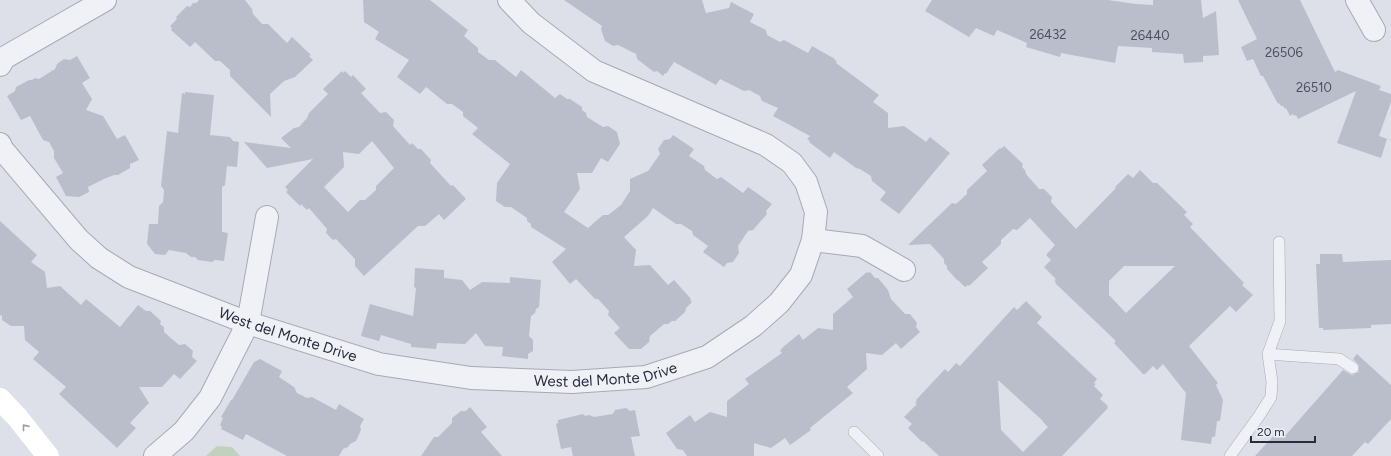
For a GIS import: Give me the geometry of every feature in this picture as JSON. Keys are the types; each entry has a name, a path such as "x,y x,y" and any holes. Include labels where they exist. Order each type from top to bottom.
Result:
{"main road":[{"path":"0,399 17,417 48,456"}],"street":[{"name":"West del Monte Drive","path":"0,144 2,149 78,240 99,258 129,277 248,323 379,364 471,378 572,382 646,377 707,357 753,326 779,303 802,275 813,240 816,212 806,182 792,163 766,145 594,71 531,23 509,0"},
{"path":"1357,0 1374,30"},
{"path":"0,64 4,58 94,3"},
{"path":"154,456 184,431 210,398 248,323 268,217"},
{"path":"813,240 862,246 904,270"}],"lane":[{"path":"1230,456 1271,397 1272,382 1268,354 1280,322 1279,242"},
{"path":"1268,354 1339,359 1353,368"},
{"path":"854,432 878,456"}],"green space":[{"path":"217,446 232,447 240,456 206,456"}],"building":[{"path":"199,0 245,0 252,9 253,14 262,24 268,24 287,43 292,37 311,55 309,56 313,60 295,77 284,81 270,94 271,117 230,76 230,70 220,61 215,61 195,42 190,47 171,30 172,28 170,26 177,19 176,17 187,6 190,7 193,3 196,3"},
{"path":"363,0 430,0 468,30 464,36 478,48 478,52 489,60 495,60 516,77 521,70 555,98 560,94 567,99 570,99 582,107 582,110 586,113 587,117 603,127 608,126 617,132 620,144 608,162 601,158 592,173 577,173 580,189 564,212 588,228 603,215 608,215 621,205 630,191 630,179 648,171 660,154 658,149 664,140 670,139 673,135 694,149 689,156 704,166 705,170 717,179 721,177 743,193 748,187 772,204 766,211 767,214 753,230 748,231 738,246 739,253 733,262 727,263 724,267 703,252 708,246 693,235 692,231 681,224 676,224 653,208 648,216 624,237 636,250 634,266 650,265 668,285 674,280 692,302 686,308 685,312 675,321 664,324 650,336 649,342 641,349 629,349 614,333 620,328 608,315 609,311 576,279 570,284 552,262 566,249 531,227 531,224 527,221 527,218 511,207 505,207 496,201 497,183 510,164 472,134 478,128 463,116 463,112 452,104 447,104 426,87 420,94 397,77 409,60 375,39 379,32 364,22"},
{"path":"564,0 702,0 706,13 729,8 731,2 754,14 750,22 766,30 767,35 780,42 784,40 808,53 812,46 835,59 834,60 837,61 836,63 879,95 873,102 888,113 888,128 904,126 926,142 930,137 950,153 899,214 880,200 886,192 872,181 871,176 856,168 834,152 830,158 809,142 810,141 807,139 810,136 773,116 778,108 762,101 760,96 749,90 744,91 720,79 716,85 674,62 663,76 657,71 654,72 637,59 636,54 618,45 613,46 605,41 601,29 602,26"},
{"path":"932,0 1108,0 1153,5 1153,0 1201,0 1203,18 1216,11 1219,55 1203,56 1203,62 1184,63 1183,54 1152,52 1152,48 1118,46 1115,63 1061,53 1060,57 1026,47 1027,43 997,30 994,36 976,28 969,37 925,11"},
{"path":"1238,0 1300,0 1335,72 1338,70 1381,86 1379,90 1391,94 1391,102 1379,136 1387,139 1381,158 1337,143 1356,91 1298,119 1296,115 1294,116 1293,114 1290,116 1286,108 1285,109 1279,103 1278,104 1263,76 1261,76 1253,59 1247,61 1241,47 1257,39"},
{"path":"77,56 90,78 82,83 92,99 86,110 103,116 117,139 125,135 139,160 130,164 130,168 118,175 104,179 88,187 89,192 79,197 66,196 56,177 63,173 54,158 54,151 49,142 43,140 30,116 21,120 7,96 15,91 16,87 29,80 35,78 39,79 55,69 57,64 64,59 70,60"},
{"path":"342,71 343,73 345,71 351,77 353,75 366,89 361,93 380,113 386,112 394,120 393,126 410,145 412,143 418,149 421,149 431,160 430,163 451,186 453,185 466,199 444,220 439,214 425,226 418,226 364,276 355,266 355,259 336,239 333,240 326,233 327,229 309,208 307,210 301,204 300,206 286,192 288,190 285,187 313,159 267,168 244,142 291,148 281,138 294,128 299,127 307,118 309,113 328,94 323,89","holes":["372,141 394,168 376,186 376,190 365,200 360,200 348,212 324,187 344,167 343,152 359,154"]},
{"path":"185,92 214,95 210,135 230,137 233,141 239,142 237,167 227,166 225,185 222,187 222,232 228,233 224,261 215,260 212,262 198,260 186,253 169,250 165,255 155,254 147,244 149,224 158,224 159,206 163,202 164,190 161,186 167,131 178,133 182,93 185,94"},
{"path":"1004,146 1023,164 1022,167 1026,174 1039,189 1044,189 1052,197 1051,202 1076,229 1128,174 1133,178 1140,170 1153,183 1157,183 1187,212 1184,215 1193,224 1190,227 1244,283 1242,285 1253,295 1236,312 1230,306 1189,346 1218,383 1216,385 1223,400 1220,421 1217,421 1215,437 1212,437 1211,444 1181,440 1186,393 1163,364 1157,370 1153,366 1145,374 1143,374 1114,343 1116,341 1055,283 1056,282 1054,280 1056,279 1044,267 1051,260 1046,255 1055,245 1030,218 1017,230 1013,229 1001,240 1001,244 982,262 988,268 969,286 968,285 965,287 947,269 944,259 930,244 908,245 952,203 956,204 967,194 967,190 987,171 982,165 1000,148 1001,149","holes":["1124,266 1175,266 1126,313 1109,295 1109,281"]},
{"path":"0,221 37,255 31,262 45,272 47,288 60,286 81,305 86,299 120,327 138,305 146,311 150,311 161,321 160,324 164,327 164,332 179,345 185,344 193,351 192,357 197,361 180,379 174,374 162,387 139,387 149,403 130,423 136,428 117,448 59,394 66,387 33,359 39,352 25,340 24,326 11,326 2,320 2,316 0,315"},
{"path":"1320,254 1342,254 1343,262 1391,260 1391,324 1371,325 1371,328 1323,330 1323,328 1319,328 1316,264 1320,264"},
{"path":"415,268 444,270 444,278 462,280 470,290 482,282 510,283 510,277 541,280 539,307 531,316 529,336 533,340 533,351 528,354 528,359 502,356 503,347 485,346 476,333 465,344 437,343 436,349 411,347 411,344 381,335 379,341 361,336 370,304 413,316 416,288 414,287"},
{"path":"867,272 870,272 875,278 878,278 888,290 891,299 905,314 910,314 917,323 916,327 920,332 901,349 896,343 882,355 866,353 867,369 847,387 853,393 810,428 811,430 790,445 785,438 771,448 754,443 754,456 687,456 683,450 677,449 666,433 690,415 695,422 710,412 727,417 727,401 749,384 745,379 782,353 780,351 783,347 799,334 803,340 818,328 833,330 833,314 853,297 847,289"},
{"path":"1026,301 1042,317 1037,323 1097,379 1094,386 1103,395 1100,399 1108,406 1108,408 1062,456 939,456 908,428 912,424 904,417 917,404 915,403 917,401 916,400 945,369 948,372 956,363 960,366 1014,307 1017,310","holes":["998,380 1048,427 1023,452 1001,430"]},
{"path":"1357,354 1391,385 1391,419 1368,444 1365,442 1352,456 1255,456 1278,431 1284,437 1343,370 1352,375 1359,372 1359,365 1353,359"},
{"path":"260,359 282,371 279,377 294,387 297,393 307,398 312,397 336,410 339,404 364,419 360,426 361,430 356,441 343,449 339,456 287,456 246,434 243,440 221,429 222,427 220,425 223,418 221,417 254,362"},
{"path":"470,407 487,427 481,432 502,456 421,456 434,437 438,437 452,423 452,418 461,411 466,411"},
{"path":"626,408 630,411 635,410 640,436 631,437 635,456 573,456 571,447 561,449 556,424 558,423 558,420 583,414 585,416 589,415 594,417 613,414 615,410"}]}
